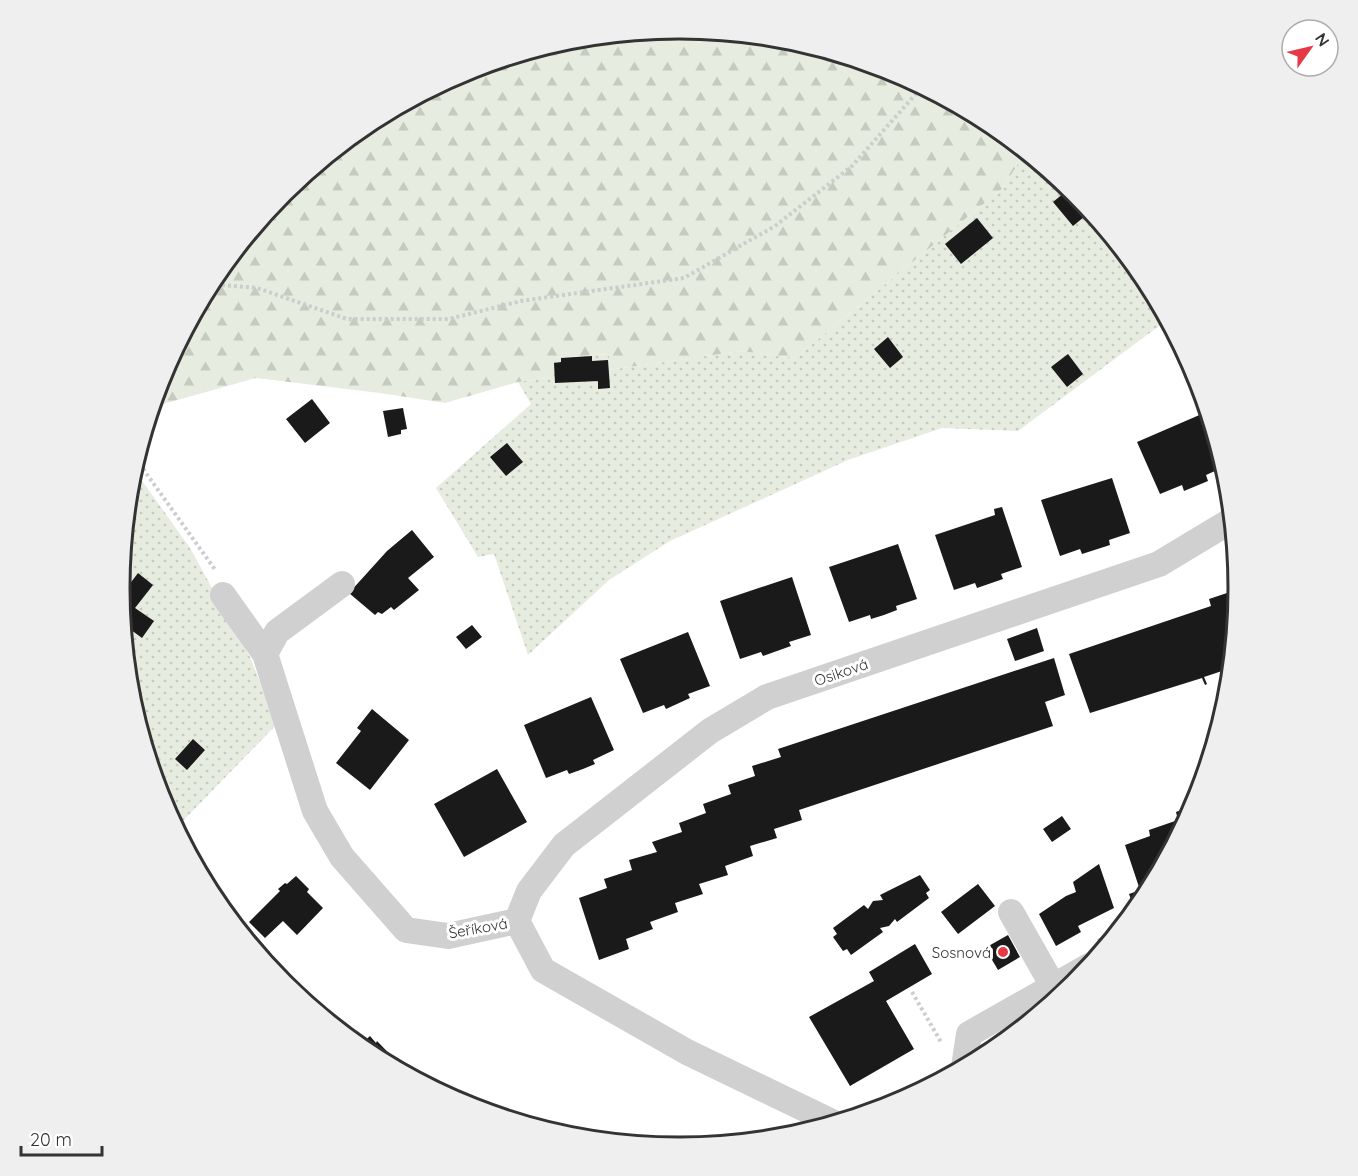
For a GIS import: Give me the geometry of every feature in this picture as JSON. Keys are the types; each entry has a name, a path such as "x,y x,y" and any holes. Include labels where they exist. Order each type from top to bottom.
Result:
{"street":[{"name":"Osiková","path":"516,921 529,891 564,845 710,731 767,697 1159,564 1224,525"},
{"path":"265,654 277,632 342,584"},
{"name":"Šeříková","path":"223,595 265,654 315,811 342,857 406,930 448,936 516,921 543,970 687,1053 823,1118"},
{"path":"1011,912 1053,986"},
{"path":"966,1056 969,1034 1062,981"}],"path":[{"path":"222,285 257,288 347,319 449,319 521,301 684,278 775,226 852,166 916,93"},
{"path":"144,470 220,578 223,595"},
{"path":"912,992 942,1043 941,1052"}],"green space":[{"path":"643,40 715,40 786,50 855,68 922,96 954,113 1021,159 1003,188 795,358 741,351 608,370 609,354 554,358 553,377 518,382 445,403 256,378 162,404 187,345 223,283 266,226 317,175 345,152 404,113 469,81 537,58 607,44"},
{"path":"1021,159 1041,175 1092,226 1115,254 1160,325 1018,431 942,428 848,460 670,541 609,580 528,655 494,554 478,557 436,488 531,404 518,382 553,377 553,358 610,354 608,370 741,351 795,358 1003,188"},
{"path":"141,480 190,548 250,657 277,724 183,821 159,764 149,730 135,660 131,624 131,552"}],"building":[{"path":"1062,195 1084,217 1073,226 1053,202"},
{"path":"977,218 993,238 961,264 945,244"},
{"path":"888,337 903,357 890,368 874,349"},
{"path":"1068,354 1083,374 1067,387 1051,367"},
{"path":"592,356 592,361 608,360 610,388 598,389 598,381 555,383 554,363 561,362 561,358"},
{"path":"312,399 330,423 305,443 286,419"},
{"path":"403,408 407,429 401,430 401,434 388,437 383,411"},
{"path":"1200,415 1215,471 1206,475 1208,481 1184,491 1182,485 1160,494 1137,442"},
{"path":"507,443 523,462 506,476 490,457"},
{"path":"1112,478 1130,533 1109,540 1110,545 1082,554 1080,549 1060,556 1041,500"},
{"path":"1002,507 1022,567 1001,574 1003,579 977,588 975,583 954,590 935,535 995,515 994,509"},
{"path":"412,530 434,557 408,578 419,590 394,610 391,607 382,614 378,612 375,615 349,593 387,551"},
{"path":"898,544 917,599 896,606 897,610 884,615 871,619 870,615 849,622 829,567"},
{"path":"138,573 153,585 135,608 154,621 142,638 132,630 130,584"},
{"path":"792,577 811,635 789,642 791,646 763,656 761,652 740,659 720,601"},
{"path":"1228,593 1227,624 1221,671 1204,677 1207,684 1205,685 1202,678 1090,713 1069,654 1211,606 1209,599"},
{"path":"472,625 482,637 466,649 456,637"},
{"path":"1037,628 1044,651 1015,661 1007,639"},
{"path":"688,632 710,686 688,694 690,698 666,709 664,705 643,713 620,659"},
{"path":"1054,658 1065,695 1045,702 1053,726 799,810 802,820 774,829 777,838 750,846 753,856 725,866 728,875 699,884 703,894 675,903 678,912 650,922 653,929 626,939 629,949 599,960 579,898 607,888 604,879 632,870 629,860 657,852 652,842 682,832 679,823 706,813 703,804 731,794 728,785 755,776 752,766 781,757 778,749"},
{"path":"591,697 614,750 593,760 595,764 583,769 569,774 567,770 546,778 524,725"},
{"path":"372,709 409,740 370,790 336,763 361,731 357,728"},
{"path":"193,739 205,750 187,770 175,759"},
{"path":"497,769 527,822 464,857 434,804"},
{"path":"1062,816 1071,829 1052,842 1043,829"},
{"path":"1176,821 1139,887 1125,845 1150,836 1149,830"},
{"path":"1099,864 1114,908 1078,926 1081,932 1056,946 1039,914 1076,892 1073,882"},
{"path":"920,875 930,890 926,893 929,898 897,922 895,919 889,926 880,928 883,932 851,955 847,949 843,951 833,937 837,934 833,928 864,905 868,909 873,901 883,900 880,895"},
{"path":"296,876 309,889 307,892 323,908 297,935 283,921 265,938 249,922 280,891 278,889"},
{"path":"978,884 995,906 958,934 941,912"},
{"name":"Sosnová","path":"1008,935 1020,957 998,970 985,948"},
{"path":"915,944 932,974 886,1001 914,1049 850,1086 809,1017 874,981 869,972"},
{"path":"370,1036 389,1054 374,1044 367,1039"}],"place":[{"name":"Sosnová","path":"1003,952"}]}
